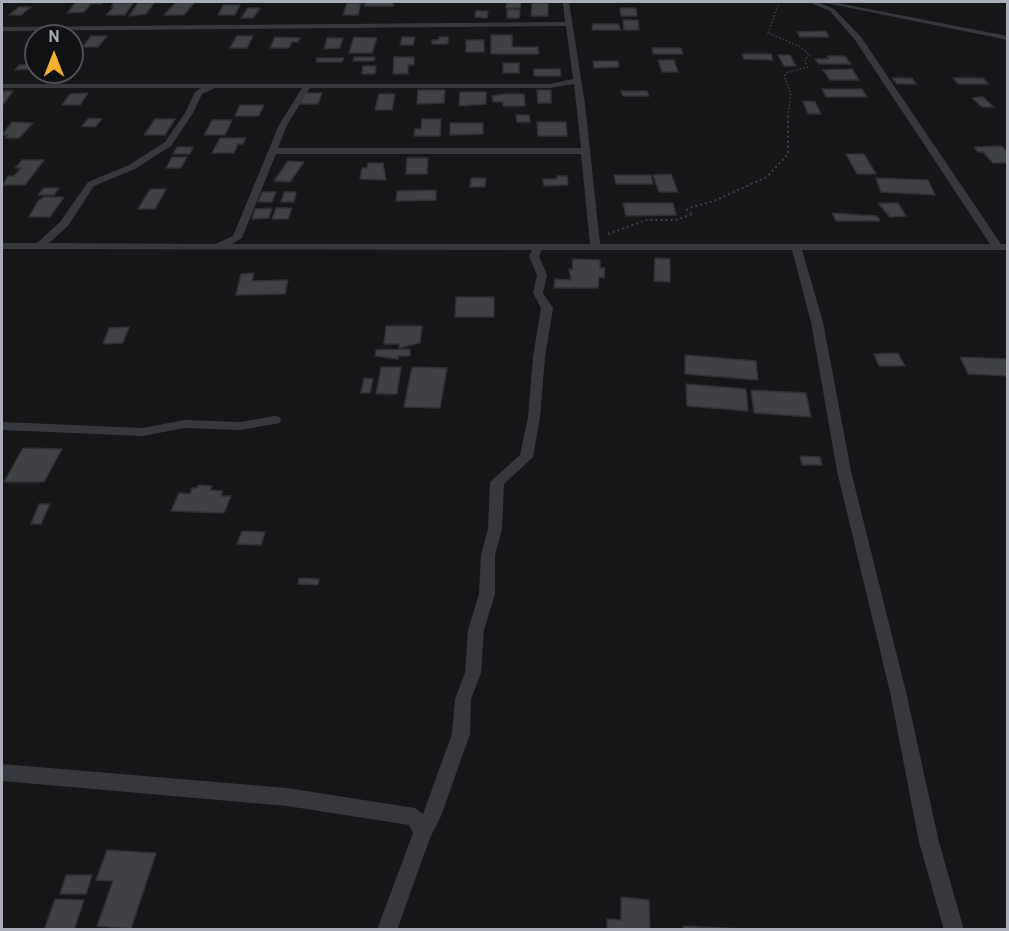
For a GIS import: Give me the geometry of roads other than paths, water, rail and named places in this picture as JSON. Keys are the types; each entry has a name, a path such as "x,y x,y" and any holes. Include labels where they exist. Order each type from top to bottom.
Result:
{"street":[{"path":"566,2 581,104 595,242"},
{"path":"812,2 832,10 858,39 1002,246"},
{"path":"824,2 1008,38"},
{"path":"2,29 569,24"},
{"path":"2,86 550,86 576,81"},
{"path":"41,245 64,224 91,184 121,172 168,144 182,126 200,92 218,85"},
{"path":"217,247 237,238 283,125 300,95 308,86"},
{"path":"274,151 585,151"},
{"path":"2,246 538,246 595,242 796,246 1002,246"},
{"path":"387,930 422,833 432,816 461,734 463,699 473,672 476,630 487,594 488,555 495,529 497,482 526,457 534,417 539,357 547,309 538,292 542,275 534,256 538,246"},
{"path":"796,246 817,322 844,471 898,692 929,842 954,930"},
{"path":"2,426 143,432 184,424 240,426 275,420"},
{"path":"2,773 287,798 386,812 415,817 422,833"}]}
